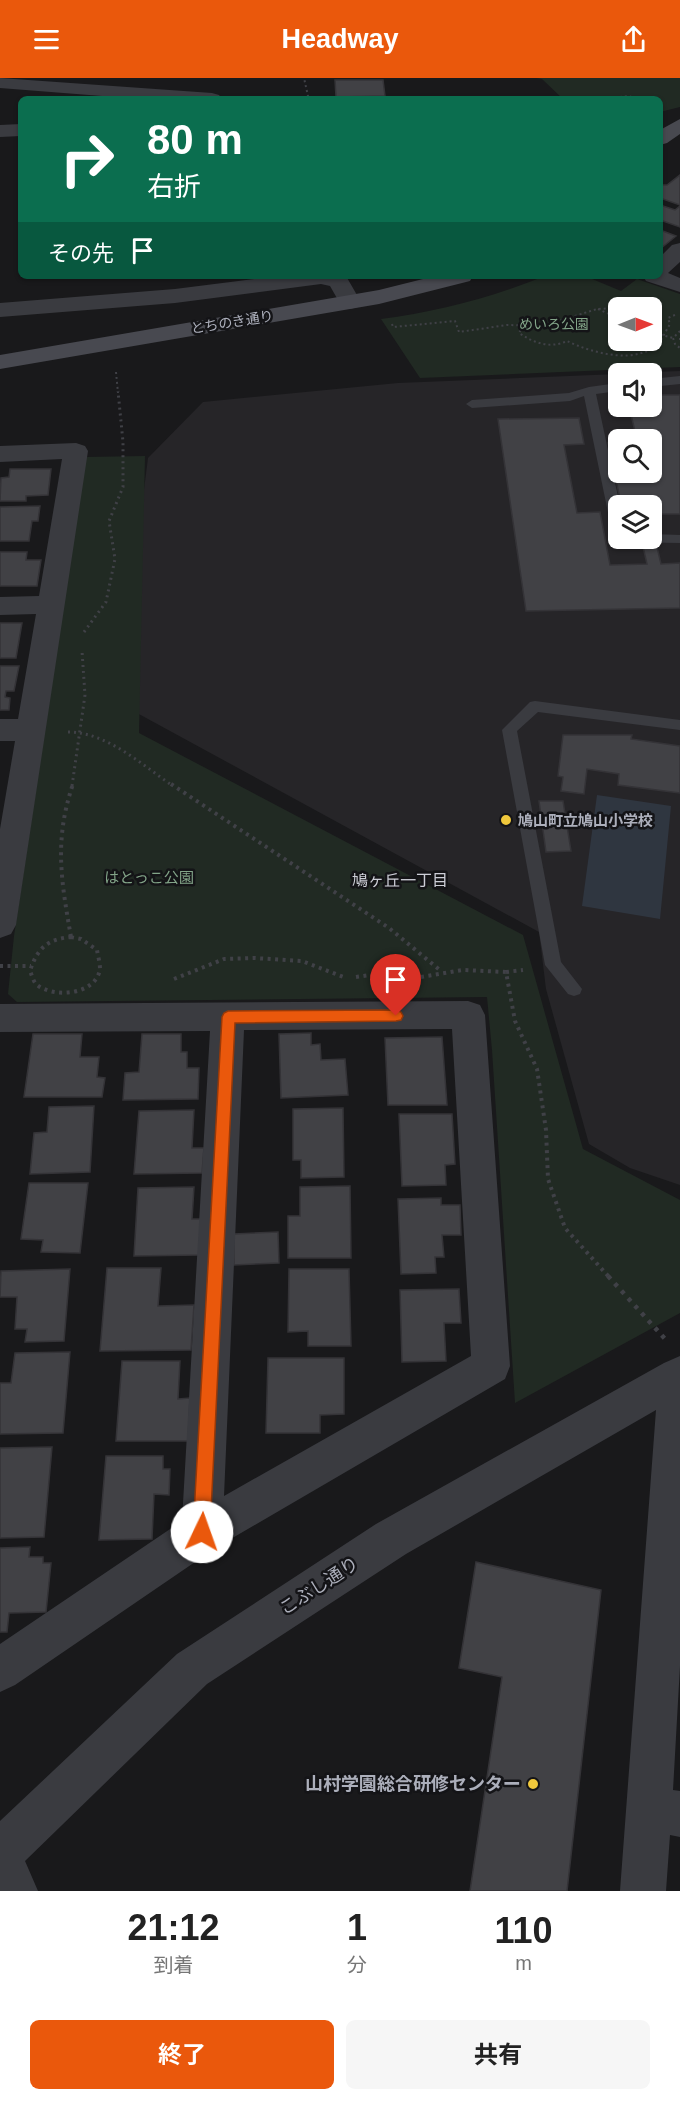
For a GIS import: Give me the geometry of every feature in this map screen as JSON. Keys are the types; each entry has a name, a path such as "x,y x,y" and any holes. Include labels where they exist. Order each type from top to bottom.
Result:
{"street":[{"path":"0,82 175,96"},
{"path":"663,137 680,125"},
{"path":"0,131 18,130"},
{"path":"663,266 680,250"},
{"path":"0,310 175,296 306,279"},
{"path":"330,279 338,281 350,302"},
{"name":"とちのき通り","path":"0,362 401,293 451,279"},
{"path":"663,279 680,285"},
{"path":"0,454 76,451 32,730 4,872 0,925"},
{"path":"0,606 51,605"},
{"path":"0,730 32,730"},
{"path":"0,1018 468,1015 491,1366 202,1532 0,1670"},
{"path":"202,1532 228,1017"},
{"path":"643,1891 664,1810 676,1364"},
{"name":"こぶし通り","path":"0,1853 192,1669 391,1539 676,1364"},
{"path":"0,1858 15,1891"}],"lane":[{"path":"662,382 680,380"},
{"path":"472,404 570,397 608,388"},
{"path":"589,391 611,495"},
{"path":"662,539 680,539"},
{"path":"574,989 553,965 509,730 535,706 680,725"}],"path":[{"path":"304,78 308,96"},
{"path":"393,327 455,321 459,332 507,325 543,326 597,309 608,308"},
{"path":"597,309 608,314"},
{"path":"523,326 519,333 531,342 556,345 567,341 612,357 657,346 670,324 669,318 680,313"},
{"path":"673,338 680,331"},
{"path":"662,335 673,338 680,348"},
{"path":"82,635 106,602 115,559 109,521 123,487 123,442 114,356 110,343"},
{"path":"71,937 60,875 63,813 75,778 85,695 82,645"},
{"path":"79,732 107,742 321,882 389,928 441,971"},
{"path":"71,937 91,944 97,950 100,959 96,976 86,987 70,993 53,993 45,990 33,979 31,966 34,956 50,942 71,937"},
{"path":"0,966 31,966"},
{"path":"565,1228 676,1364"}],"shaded area":[{"name":"鳩山町立鳩山小学校","path":"680,371 680,1185 630,1168 589,1144 546,989 539,932 126,707 118,695 148,458 203,402 398,383 608,374 608,417 662,417 662,372"},
{"path":"597,795 671,806 660,919 582,906"}],"green space":[{"path":"536,78 680,78 680,107 663,111 663,96 560,96 542,79"},
{"name":"めいろ公園","path":"538,279 592,279 621,291 637,279 680,294 680,367 662,368 662,363 608,363 608,370 420,378 381,319 444,308"},
{"name":"はとっこ公園","path":"145,456 139,733 523,935 583,1149 680,1200 680,1313 515,1403 487,997 17,1002 8,994 14,936 86,457"}],"building":[{"path":"335,80 383,80 385,96 336,96"},
{"path":"680,175 680,205 663,199 663,185 667,185"},
{"path":"663,206 675,210 680,206 680,227 663,221"},
{"path":"663,231 676,236 663,247"},
{"path":"662,395 680,395 680,514 662,514 662,495 619,495 617,483 662,483 662,429 634,429 632,417 662,417"},
{"path":"579,418 584,444 564,445 577,513 600,512 610,565 647,564 644,549 657,549 661,564 680,563 680,608 526,611 498,419"},
{"path":"10,469 51,469 48,495 26,496 26,501 0,501 1,478 9,477"},
{"path":"40,506 38,521 32,521 29,541 0,541 0,507"},
{"path":"0,552 27,552 26,560 41,560 37,586 0,586"},
{"path":"0,623 22,623 16,658 0,658"},
{"path":"0,666 19,666 14,691 6,691 5,697 10,698 9,710 0,710"},
{"path":"563,735 632,735 631,739 680,746 680,793 618,785 619,774 587,769 584,794 561,791 563,777 558,776"},
{"path":"539,801 563,801 571,851 546,852"},
{"path":"311,1033 311,1045 320,1044 321,1060 345,1059 348,1095 281,1098 279,1034"},
{"path":"33,1034 82,1034 80,1057 99,1057 97,1077 105,1078 102,1097 24,1097"},
{"path":"142,1034 181,1034 181,1052 187,1052 187,1068 199,1068 198,1099 123,1100 125,1073 139,1072"},
{"path":"442,1037 447,1105 388,1105 385,1038"},
{"path":"94,1106 90,1172 30,1174 34,1133 47,1132 49,1107"},
{"path":"343,1108 344,1177 301,1178 301,1160 293,1160 293,1109"},
{"path":"194,1110 192,1148 204,1148 202,1173 134,1174 139,1111"},
{"path":"399,1114 452,1114 455,1164 445,1165 446,1185 402,1186"},
{"path":"29,1183 88,1183 80,1253 41,1252 43,1240 21,1239"},
{"path":"350,1186 351,1258 288,1258 288,1216 300,1216 300,1187"},
{"path":"194,1187 192,1219 201,1219 200,1255 134,1256 138,1188"},
{"path":"441,1198 441,1205 460,1205 461,1235 442,1235 444,1257 435,1257 436,1273 401,1274 398,1199"},
{"path":"278,1232 279,1263 234,1265 234,1234"},
{"path":"107,1268 161,1268 158,1306 194,1305 191,1350 100,1351"},
{"path":"70,1269 64,1341 25,1342 27,1329 15,1329 17,1297 0,1297 1,1271"},
{"path":"289,1269 349,1269 351,1346 308,1346 308,1331 288,1332"},
{"path":"459,1289 461,1323 444,1323 446,1361 402,1362 400,1290"},
{"path":"70,1352 63,1433 0,1434 0,1383 11,1383 15,1353"},
{"path":"268,1358 344,1358 344,1414 320,1415 320,1433 266,1433"},
{"path":"122,1361 180,1361 178,1399 190,1398 188,1441 116,1441"},
{"path":"52,1447 44,1537 0,1538 0,1448"},
{"path":"106,1456 163,1456 163,1469 170,1469 169,1495 154,1494 152,1539 99,1540"},
{"path":"30,1547 29,1557 43,1557 43,1563 51,1563 46,1612 9,1613 7,1632 0,1632 0,1548"},
{"name":"山村学園総合研修センター","path":"476,1562 601,1590 567,1891 470,1891 502,1677 459,1668"}],"place":[{"name":"鳩山町立鳩山小学校","path":"506,820"},
{"name":"山村学園総合研修センター","path":"533,1784"}],"district":[{"name":"鳩ヶ丘一丁目","path":"400,880"}],"route":[{"path":"202,1532 228,1017 396,1016"}]}
